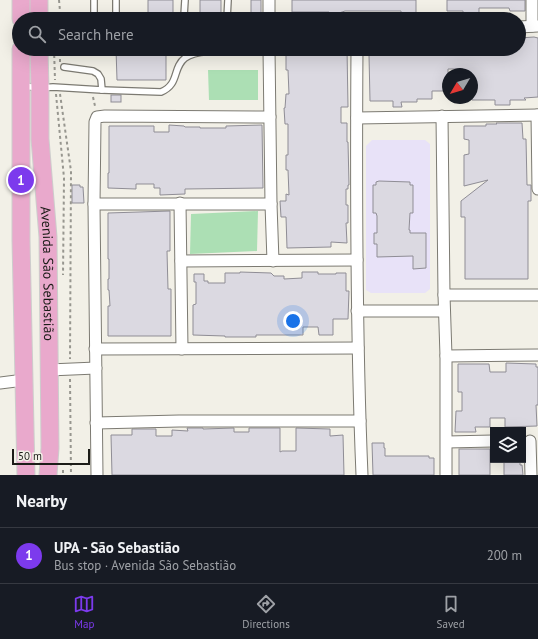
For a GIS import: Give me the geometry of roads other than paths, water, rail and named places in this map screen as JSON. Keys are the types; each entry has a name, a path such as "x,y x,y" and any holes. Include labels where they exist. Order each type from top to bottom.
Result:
{"main road":[{"name":"Avenida São Sebastião","path":"21,56 21,240 26,475"},
{"name":"Avenida São Sebastião","path":"39,56 40,139 48,237 50,448 48,475"},
{"path":"21,240 36,234 48,237"},
{"path":"26,448 35,453 50,448"}],"street":[{"path":"269,0 269,12"},
{"path":"532,0 535,26"},
{"path":"269,56 273,261"},
{"path":"358,56 357,311 362,475"},
{"path":"442,116 447,442 446,475"},
{"path":"357,118 538,116 538,189"},
{"path":"97,475 94,127 97,117 270,117"},
{"path":"180,203 182,349"},
{"path":"94,204 271,204"},
{"path":"181,261 357,260"},
{"path":"444,295 538,295"},
{"path":"357,311 444,311"},
{"path":"96,349 358,348"},
{"path":"446,356 538,355"},
{"path":"49,370 96,368"},
{"path":"0,383 24,380"},
{"path":"96,424 360,421"},
{"path":"530,441 531,475"},
{"path":"447,442 490,442"}],"lane":[{"path":"94,0 94,12"},
{"path":"116,0 116,12"},
{"path":"184,12 185,0"},
{"path":"227,12 228,0"},
{"path":"22,86 40,88 161,92 168,89 172,84 180,64 189,56"},
{"path":"62,66 93,71 98,74 101,79 102,90"}],"place":[{"name":"UPA - São Sebastião","path":"21,180"}]}
